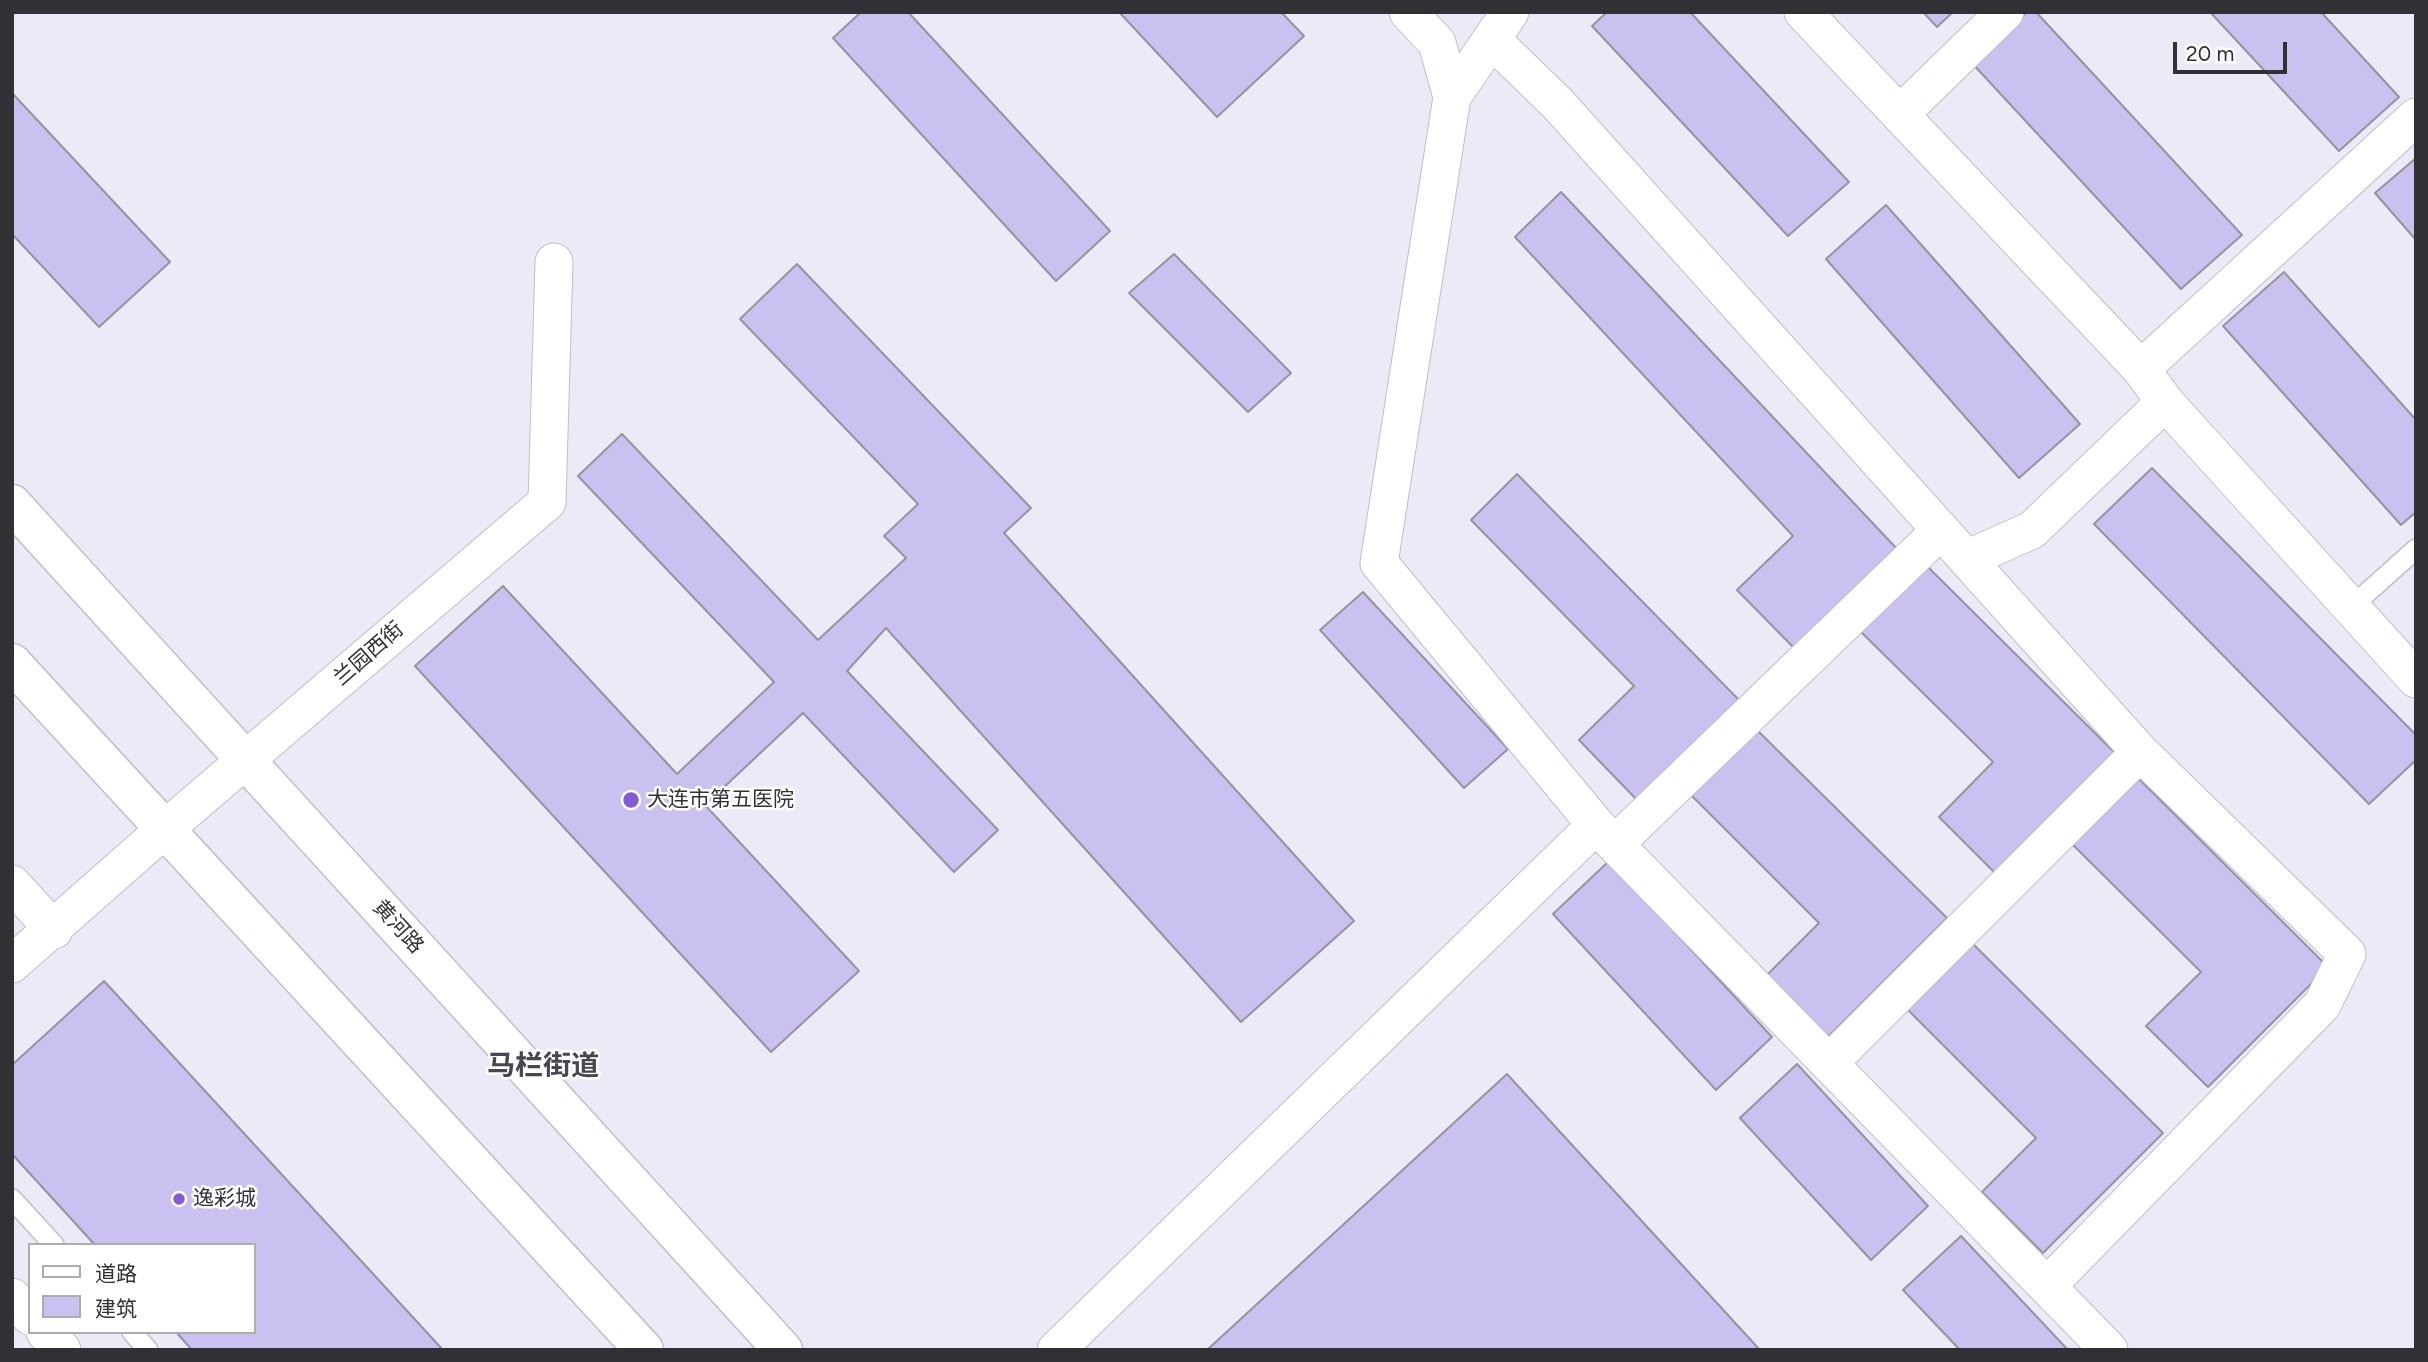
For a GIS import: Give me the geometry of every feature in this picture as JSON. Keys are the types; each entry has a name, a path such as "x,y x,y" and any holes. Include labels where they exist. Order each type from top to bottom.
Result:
{"main road":[{"name":"黄河路","path":"12,504 783,1350"},
{"path":"12,663 644,1350"}],"street":[{"path":"1408,12 1437,43 1452,97 1380,563 1606,835 2109,1350"},
{"path":"1803,12 2141,369 2165,402 2416,679"},
{"path":"1900,114 2005,12"},
{"path":"1452,97 1501,26 1558,104 1969,558 2140,752 2347,954 2322,1005 2047,1286"},
{"path":"2141,369 2416,117"},
{"name":"兰园西街","path":"12,964 54,930 165,829 547,502 554,262"},
{"path":"1969,558 2032,530 2165,402"},
{"path":"1056,1350 1606,835 1941,530"},
{"path":"1829,1063 2140,752"},
{"path":"12,884 54,930"},
{"path":"12,1297 28,1314"},
{"path":"47,1334 62,1350"}],"lane":[{"path":"2351,607 2416,549"},
{"path":"12,1199 52,1243"},
{"path":"134,1334 148,1350"}],"building":[{"path":"861,12 908,12 1110,231 1056,281 833,38"},
{"path":"1119,12 1281,12 1304,36 1217,117"},
{"path":"1607,12 1690,12 1849,182 1788,236 1592,26"},
{"path":"1923,12 1953,12 1937,27"},
{"path":"2027,12 2036,12 2242,235 2181,289 1971,62"},
{"path":"2210,12 2321,12 2399,97 2339,151"},
{"path":"12,93 170,262 99,327 12,234"},
{"path":"2416,158 2416,240 2375,193"},
{"path":"1561,192 1898,550 1796,650 1737,590 1793,536 1515,237"},
{"path":"1886,205 2080,424 2019,478 1826,259"},
{"path":"1174,254 1291,373 1248,412 1129,293"},
{"path":"797,264 1031,508 1004,533 1354,921 1241,1022 886,628 847,671 998,830 954,872 803,713 705,805 859,971 771,1052 415,666 503,586 677,774 774,682 578,476 622,434 818,640 906,558 884,536 918,504 740,319"},
{"path":"2284,272 2416,420 2416,512 2401,525 2223,326"},
{"path":"2152,468 2416,735 2416,760 2369,804 2094,524"},
{"path":"1517,474 1739,700 1637,800 1579,740 1634,686 1471,520"},
{"path":"1924,563 2120,758 2000,878 1939,817 1993,762 1858,629"},
{"path":"1363,592 1508,749 1464,788 1320,630"},
{"path":"1750,723 1947,918 1827,1038 1765,977 1819,923 1685,789"},
{"path":"2132,772 2328,967 2208,1087 2146,1026 2201,972 2066,838"},
{"path":"1609,861 1772,1037 1716,1090 1553,914"},
{"path":"1967,938 2163,1133 2043,1253 1982,1192 2036,1138 1901,1003"},
{"name":"逸彩城","path":"104,981 443,1350 192,1350 178,1334 256,1334 256,1243 93,1243 12,1154 12,1065"},
{"path":"1797,1064 1928,1206 1871,1260 1740,1118"},
{"path":"1507,1074 1760,1350 1207,1350"},
{"path":"1961,1236 2068,1350 1960,1350 1903,1290"}],"place":[{"name":"大连市第五医院","path":"631,800"},
{"name":"逸彩城","path":"179,1199"}],"district":[{"name":"马栏街道","path":"543,1067"}]}
